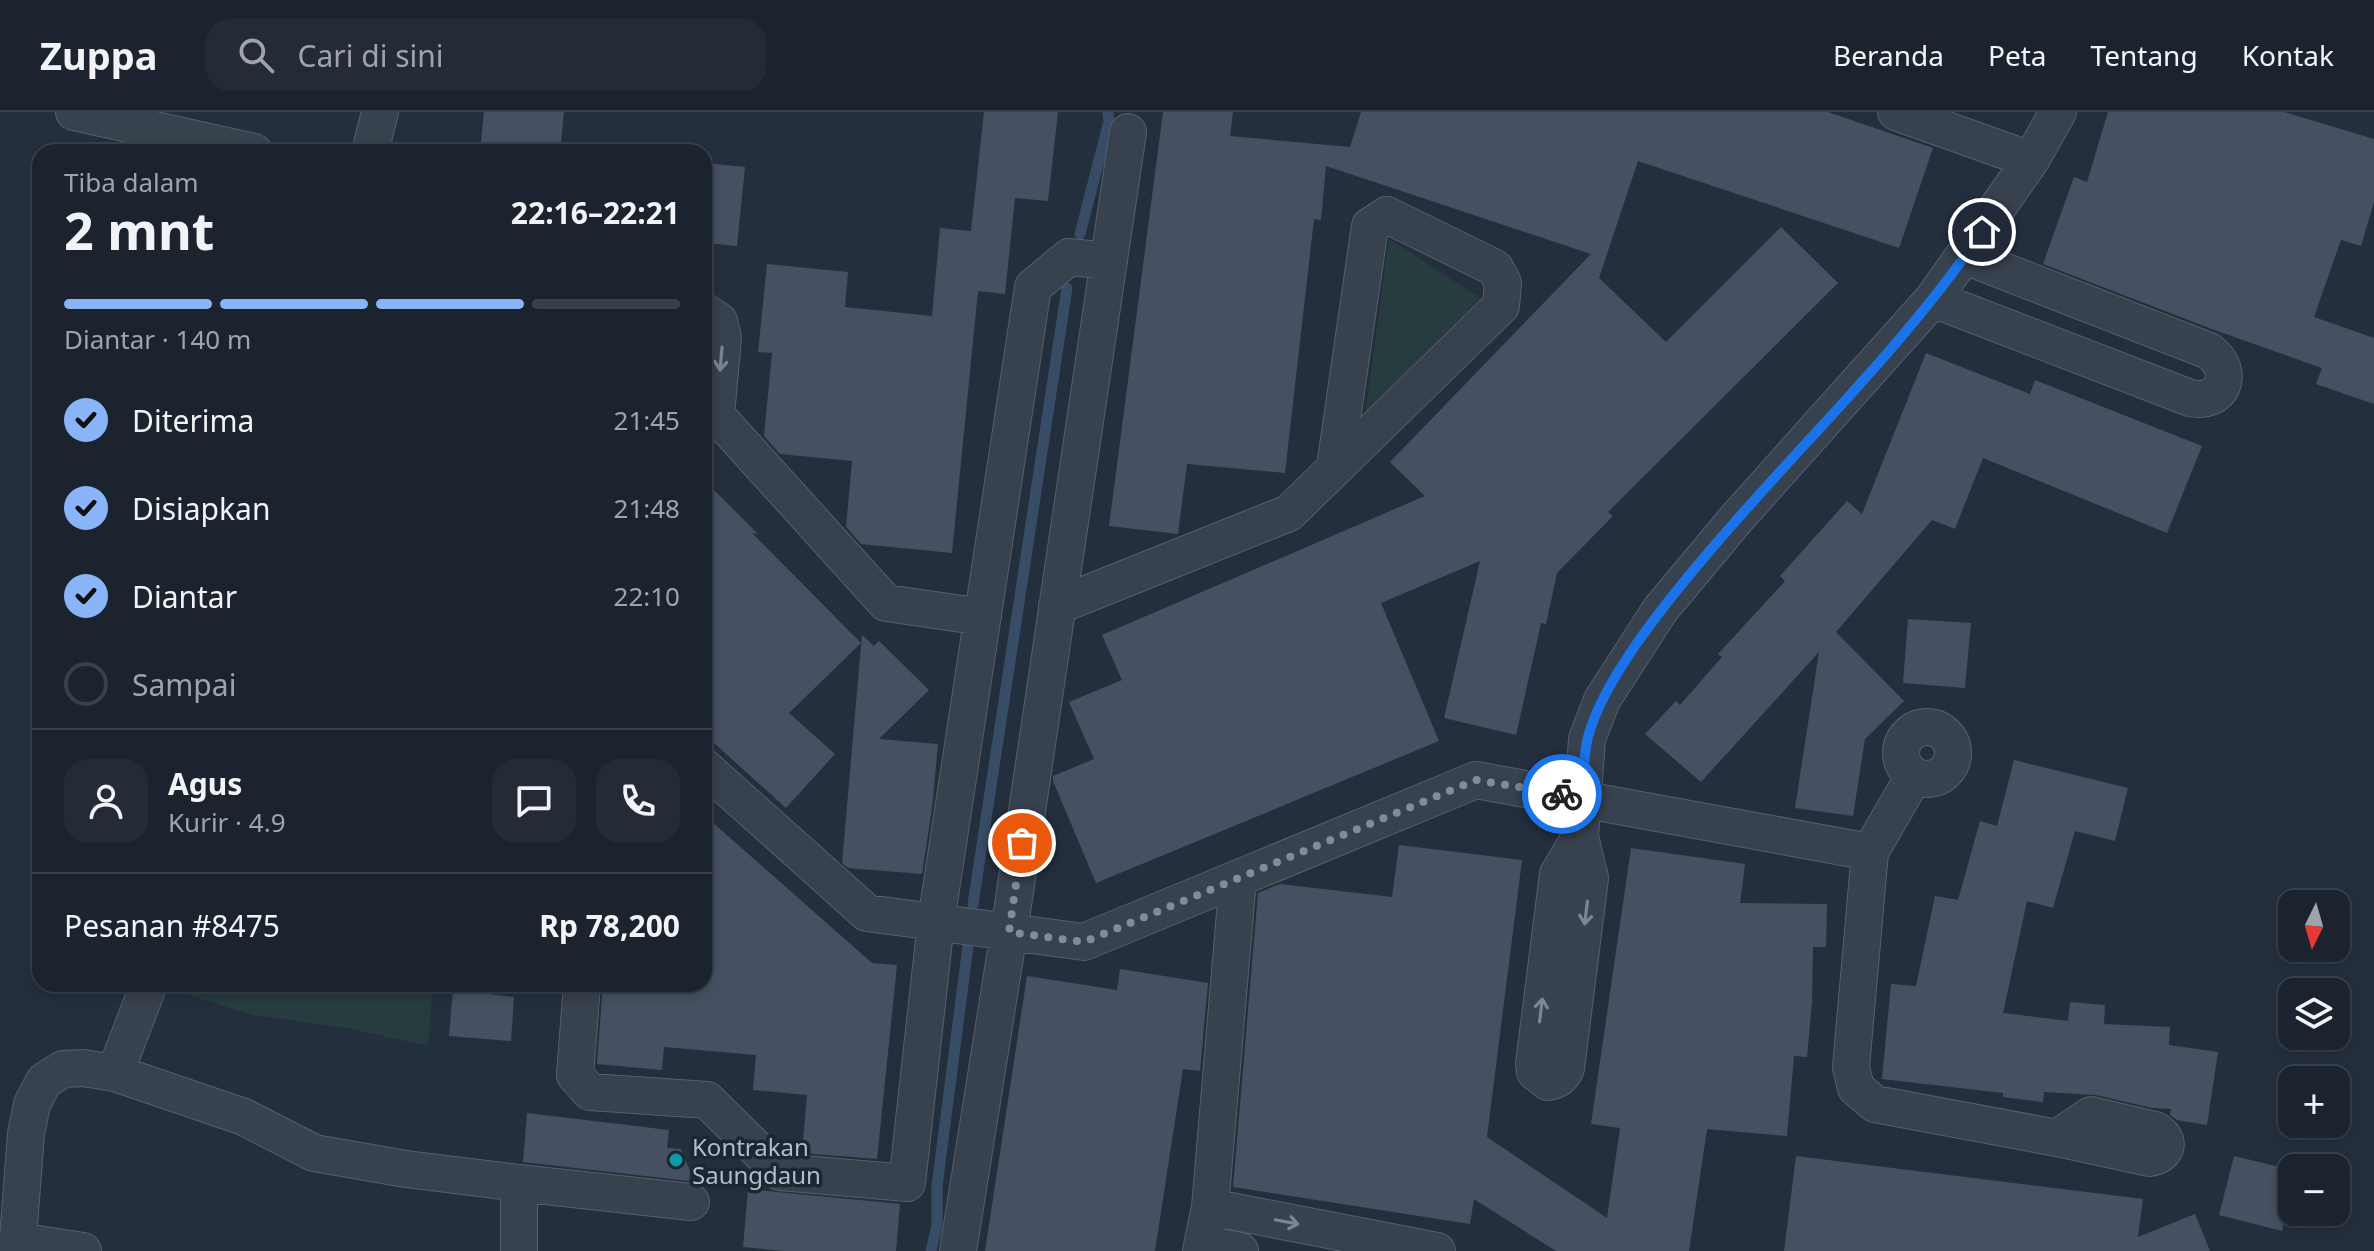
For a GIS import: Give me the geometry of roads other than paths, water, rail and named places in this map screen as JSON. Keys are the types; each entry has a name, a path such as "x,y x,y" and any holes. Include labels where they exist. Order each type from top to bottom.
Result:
{"street":[{"path":"74,112 218,144"},
{"path":"372,144 380,112"},
{"path":"1896,112 2031,160"},
{"path":"1580,837 1558,874 1534,1064 1535,1072 1548,1082 1562,1076 1566,1068 1590,878 1580,837 1587,739 1602,700 1660,610 1736,519 1933,299 2031,160 2047,115"},
{"path":"958,1251 1009,932 1128,132"},
{"path":"1057,606 1289,513 1501,306 1503,283 1495,268 1387,215 1370,226 1335,467"},
{"path":"1933,299 2190,398 2201,400 2221,389 2225,378 2224,367 2209,351 1965,256"},
{"path":"581,992 575,1075 590,1092 707,1100 780,1172 907,1183 936,922 1033,287 1069,257 1109,261"},
{"path":"712,316 719,321 723,337 712,400"},
{"path":"712,414 886,603 983,617"},
{"path":"712,774 867,913 1084,942 1476,780 1870,852"},
{"path":"1914,776 1870,852 1851,1067 1856,1088 1875,1104 2057,1138"},
{"path":"1238,878 1210,1207 1202,1248 1240,1251"},
{"path":"115,1073 146,992"},
{"path":"83,1251 18,1246 26,1134 32,1104 44,1081 63,1069 83,1068 115,1073 244,1117 314,1153 406,1169 691,1202"},
{"path":"519,1183 519,1251"},
{"path":"1210,1207 1437,1251"}],"waterway":[{"path":"1080,234 1109,121 1108,112"},
{"path":"973,904 1067,288"},
{"path":"931,1251 937,1225 937,1186 969,938"}],"place":[{"name":"Kontrakan Saungdaun","path":"676,1160"}]}
